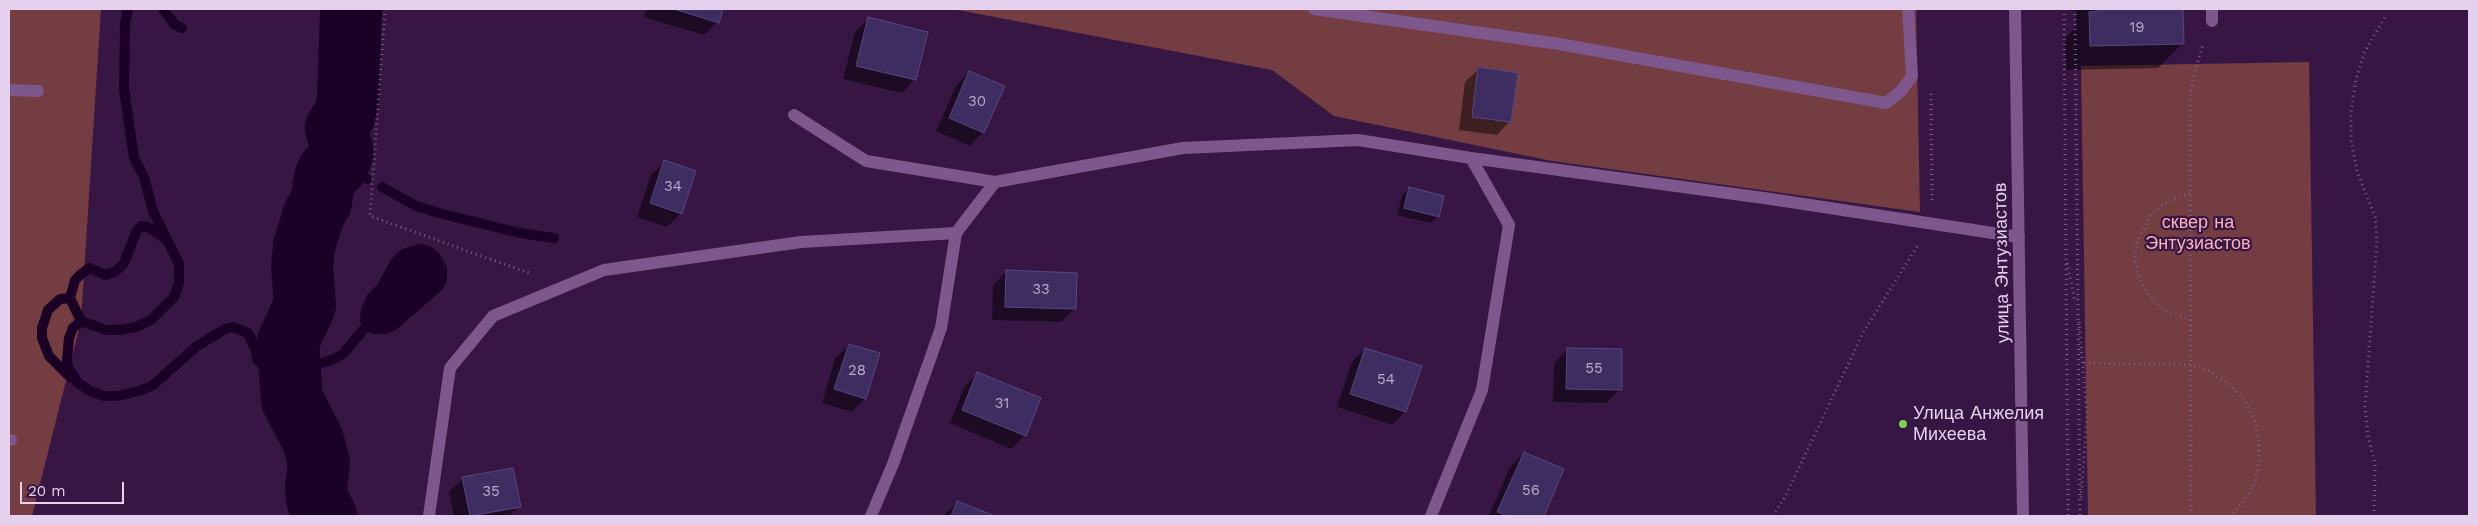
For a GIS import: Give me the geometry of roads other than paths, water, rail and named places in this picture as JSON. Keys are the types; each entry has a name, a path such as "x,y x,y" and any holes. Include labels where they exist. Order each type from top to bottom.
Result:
{"street":[{"path":"1314,9 1558,44 1886,103 1901,91 1912,76 1908,9"},
{"name":"улица Энтузиастов","path":"2015,9 2023,516"},
{"path":"9,90 38,91"},
{"path":"794,115 866,161 995,182 1183,148 1358,140 2019,237"},
{"path":"1431,516 1482,390 1509,225 1471,158"},
{"path":"871,516 893,464 941,328 956,233 995,182"},
{"path":"429,516 450,368 493,316 604,270 801,242 956,233"}],"waterway":[{"path":"128,9 125,23 124,89 134,158 144,177 153,211 179,264 179,283 174,297 151,320 136,327 106,330 81,321 73,328 69,338 67,360 69,369 78,383 90,391 104,396 118,396 142,390 153,385 197,346 225,329 233,327 248,333 256,350 257,359 270,374 291,384 303,369 334,359 343,354 363,330"},
{"path":"163,9 175,25 182,28"},
{"path":"326,516 317,499 316,486 319,463 313,440 292,400 288,342 305,305 302,267 304,246 314,214 321,202 325,178 328,171 336,167 343,153 336,128 345,114 348,100 351,9"},
{"path":"338,164 367,179"},
{"path":"382,187 416,206 439,213 520,233 554,238"},
{"path":"81,321 70,298 75,280 80,275 89,268 106,275 116,271 124,263 137,230 142,226 148,227 168,241"},
{"path":"70,298 60,299 48,310 42,328 42,338 49,356 71,378"}],"place":[{"name":"Улица Анжелия Михеева","path":"1903,424"}],"park label":[{"name":"сквер на Энтузиастов","path":"2198,233"}]}
